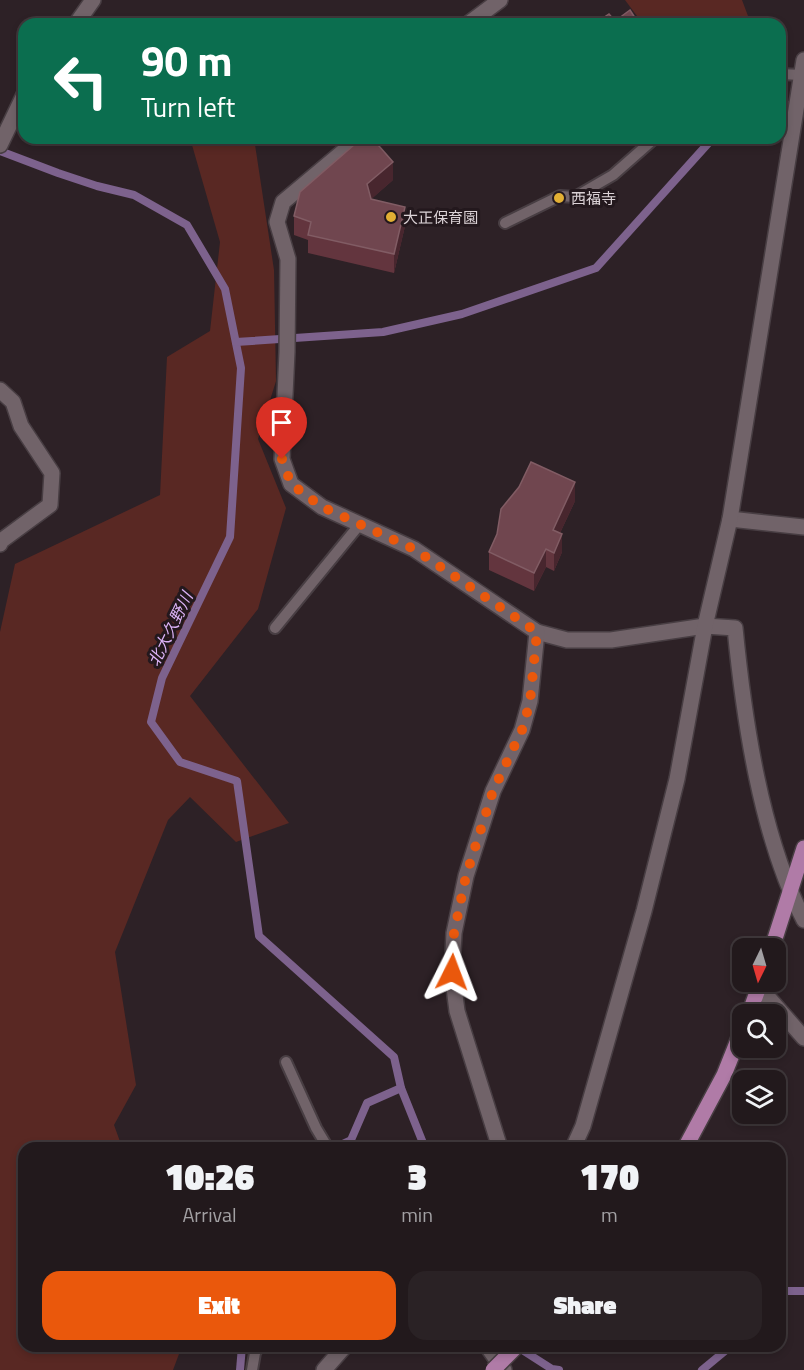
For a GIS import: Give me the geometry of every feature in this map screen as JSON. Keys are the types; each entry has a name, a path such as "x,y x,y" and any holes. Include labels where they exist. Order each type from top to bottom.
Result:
{"main road":[{"path":"775,938 804,848"},
{"path":"688,1142 724,1075 732,1055"},
{"path":"493,1370 511,1352"}],"street":[{"path":"80,18 93,0"},
{"path":"476,18 500,0"},
{"path":"576,1142 583,1126 650,888 676,779 705,626 730,519 803,67"},
{"path":"0,145 18,107"},
{"path":"352,144 283,202 277,222 288,259 282,459 291,484 322,507 414,549 537,632 567,639 611,640 705,626 735,628 752,752 767,819 790,893 804,920"},
{"path":"0,390 13,402 21,426 52,473 50,505 0,544"},
{"path":"730,519 804,527"},
{"path":"498,1142 458,1011 452,972 454,933 466,876 493,791 522,730 530,702 537,632"},
{"path":"790,893 804,911"},
{"path":"767,992 804,1038"},
{"path":"324,1370 340,1352"},
{"path":"491,1352 504,1370"}],"lane":[{"path":"786,72 803,67"},
{"path":"505,223 560,195 575,197 614,175 648,144"},
{"path":"275,628 360,524"},
{"path":"286,1062 325,1142"},
{"path":"252,1370 256,1352"}],"shaded area":[{"path":"625,0 742,0 749,18 638,18"},
{"path":"192,144 255,144 274,270 276,381 258,439 286,508 258,609 190,696 289,823 236,842 190,797 168,820 115,952 136,1085 114,1125 120,1142 18,1142 18,1352 180,1352 173,1370 0,1370 0,632 15,564 160,495 167,357 210,331 220,242"}],"building":[{"path":"630,10 635,18 619,18"},
{"path":"355,144 377,144 393,162 367,184 371,199 405,207 394,254 308,235 311,222 294,216 300,192"},
{"path":"531,462 575,482 553,530 562,534 554,553 546,549 534,573 489,552 497,534 501,509 519,487"}],"waterway":[{"path":"786,106 797,103"},
{"path":"236,342 383,332 462,314 596,268 708,144"},
{"name":"北大久野川","path":"0,151 97,186 134,195 187,225 225,289 241,368 230,537 162,678 151,722 180,762 237,781 259,936 394,1057 401,1088 423,1142"},
{"path":"347,1142 351,1140 367,1103 401,1088"},
{"name":"北大久野川","path":"786,1291 804,1291"},
{"path":"240,1370 242,1352"},
{"name":"北大久野川","path":"525,1352 552,1369 559,1370"},
{"name":"北大久野川","path":"702,1370 724,1352"}],"place":[{"name":"西福寺","path":"559,198"},
{"name":"大正保育園","path":"391,217"}],"route":[{"path":"282,459 291,484 322,507 414,549 537,632 530,702 522,730 493,791 466,876 454,933 452,972"}]}
